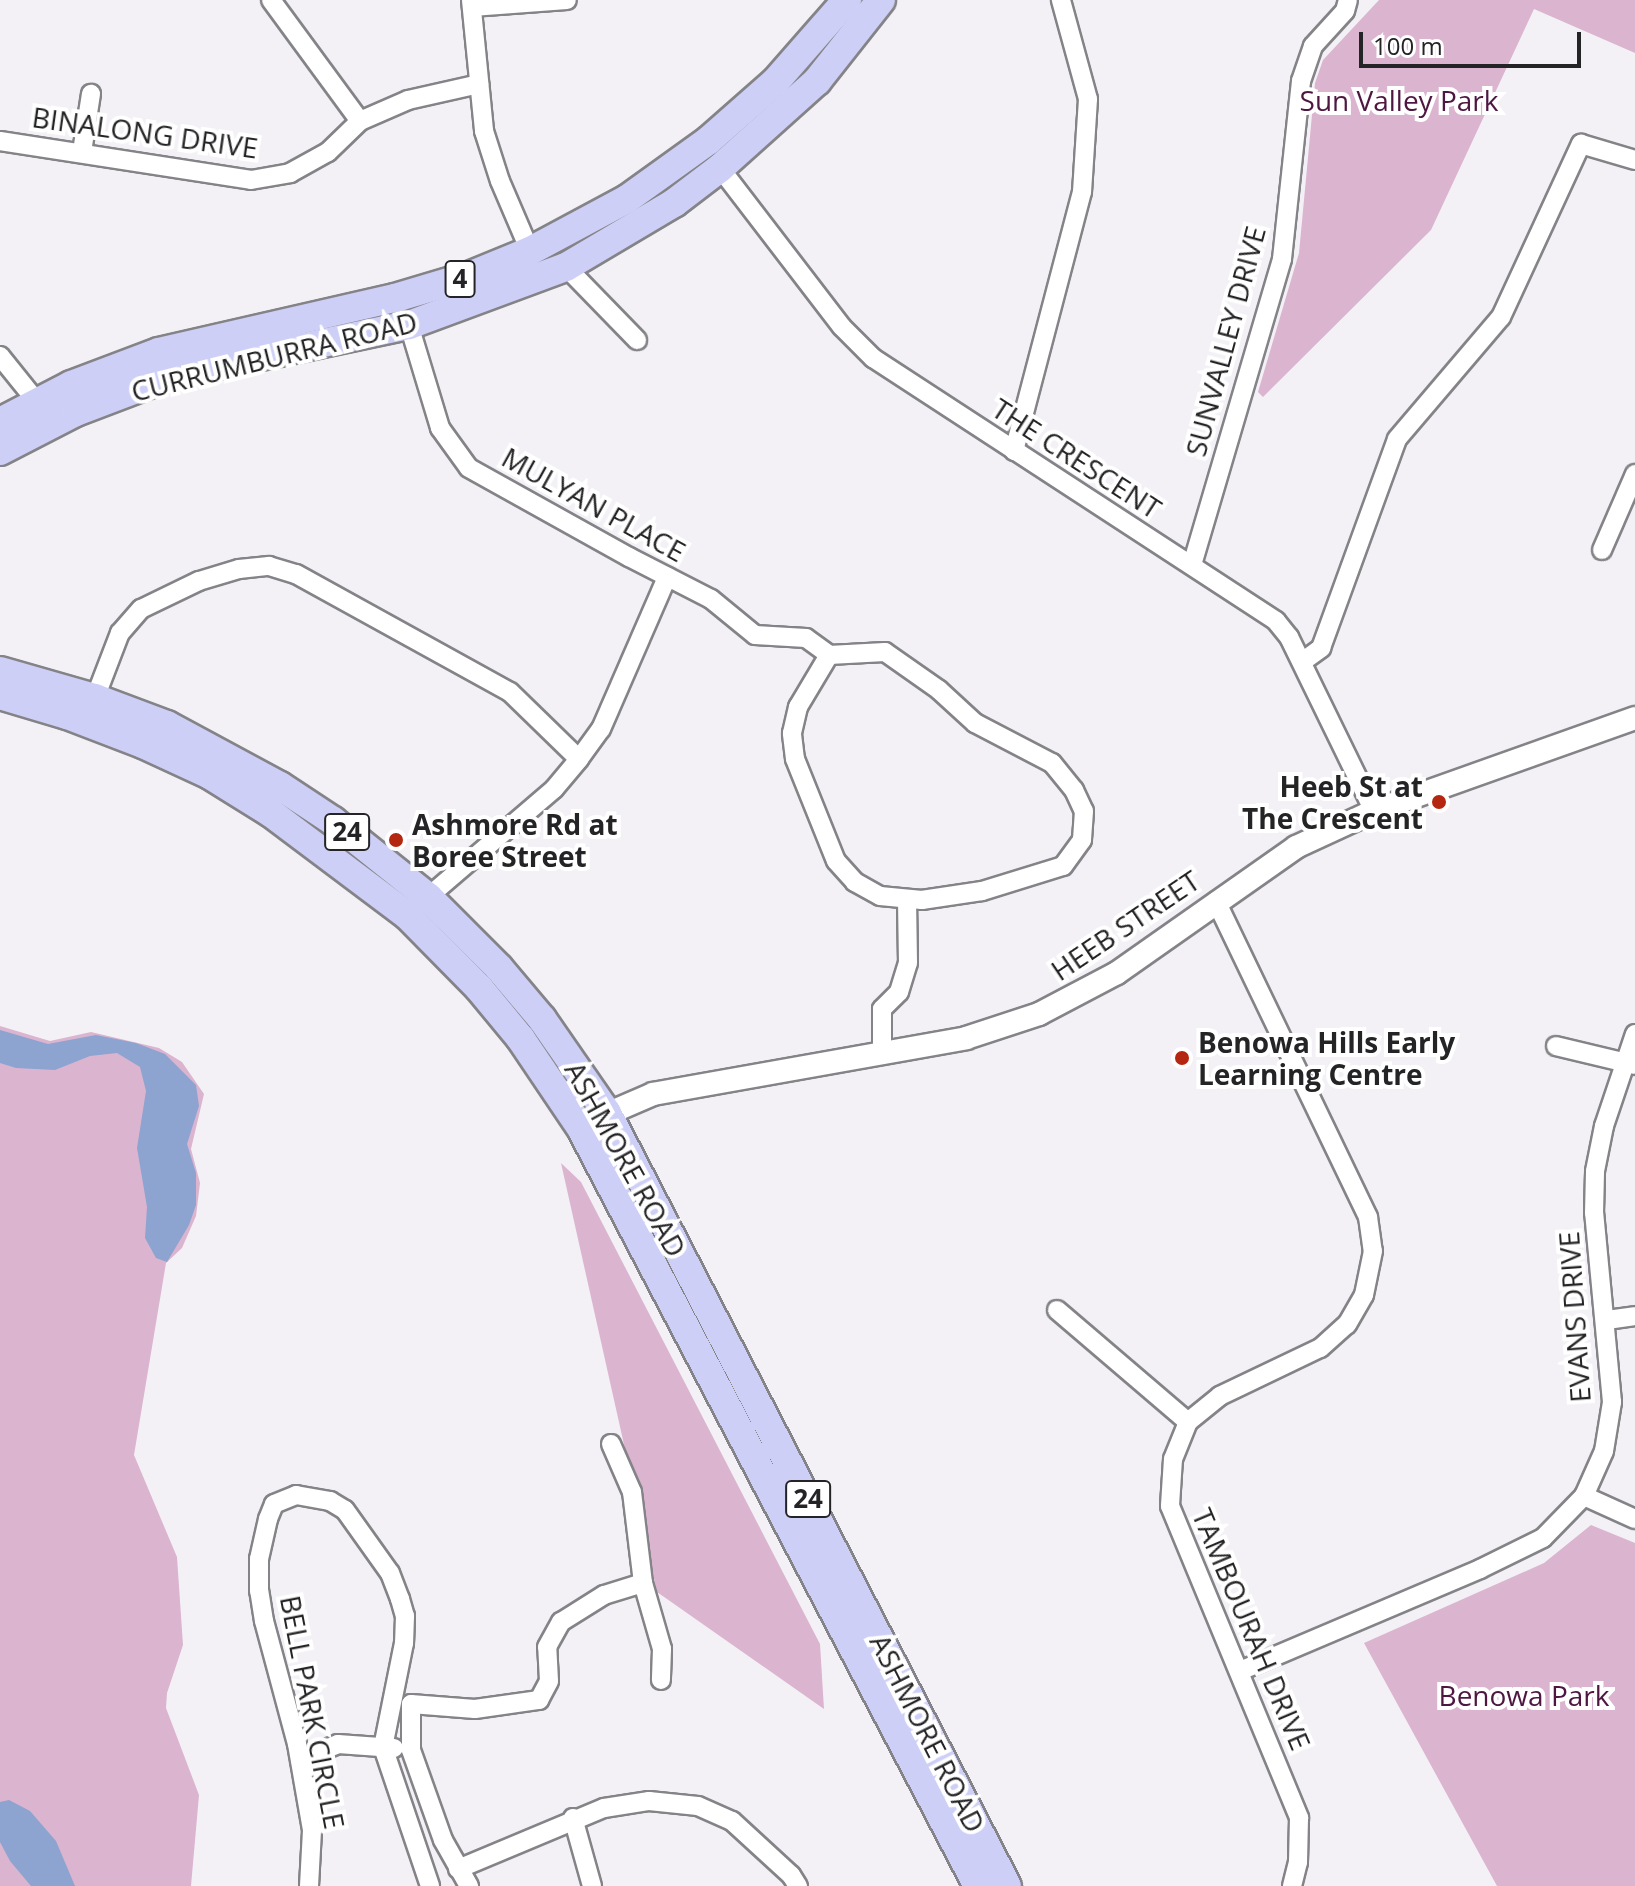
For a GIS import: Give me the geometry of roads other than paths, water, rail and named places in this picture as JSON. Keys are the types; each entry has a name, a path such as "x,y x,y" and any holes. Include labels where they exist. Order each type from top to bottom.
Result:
{"main road":[{"name":"CURRUMBURRA ROAD","path":"0,422 37,402 159,352 395,298 469,276 530,251 627,199 709,140 776,81 847,0"},
{"name":"CURRUMBURRA ROAD","path":"0,451 76,412 176,374 409,325 566,267 674,203 720,168 817,81 881,0"},
{"name":"ASHMORE ROAD","path":"0,671 95,698 167,725 238,761 333,821 428,897 499,968 542,1019 607,1113 1007,1886"},
{"name":"ASHMORE ROAD","path":"0,695 90,723 177,759 249,799 316,844 408,916 479,988 528,1049 581,1128 978,1886"}],"street":[{"path":"271,0 360,121"},
{"path":"530,251 484,131 472,3 567,0"},
{"path":"1014,451 1082,192 1088,99 1061,0"},
{"name":"SUNVALLEY DRIVE","path":"1192,565 1282,259 1301,81 1313,46 1345,11 1348,0"},
{"name":"BINALONG DRIVE","path":"0,141 251,180 290,173 328,152 360,121 408,100 479,84"},
{"path":"82,152 91,94"},
{"path":"1302,662 1315,654 1324,640 1397,439 1501,317 1581,144 1635,160"},
{"name":"THE CRESCENT","path":"720,168 857,344 1014,451 1276,621 1289,637 1302,662 1374,811"},
{"path":"566,267 637,340"},
{"name":"MULYAN PLACE","path":"409,325 440,428 469,468 711,599 755,635 806,638 829,655"},
{"path":"0,356 37,402"},
{"path":"1602,550 1635,474"},
{"path":"95,698 120,633 141,609 199,581 239,569 269,566 296,574 510,692 579,759"},
{"path":"428,897 554,789 579,759 601,729 667,577"},
{"path":"885,652 939,690 975,723 1052,763 1074,790 1084,811 1082,840 1063,866 982,891 922,900 880,896 855,882 836,861 795,759 792,733 798,707 829,655 885,652"},
{"name":"HEEB STREET","path":"581,1128 607,1113 653,1094 966,1038 1069,1001 1117,973 1296,847 1374,811 1635,718"},
{"path":"882,1055 882,1009 899,992 908,963 907,899"},
{"name":"TAMBOURAH DRIVE","path":"1216,901 1368,1217 1373,1251 1364,1295 1347,1324 1320,1348 1220,1396 1188,1422 1173,1459 1170,1506 1189,1560 1240,1671 1299,1818 1298,1862 1292,1886"},
{"name":"EVANS DRIVE","path":"1240,1671 1451,1582 1543,1538 1584,1496 1604,1451 1612,1402 1607,1320 1594,1213 1595,1171 1604,1126 1630,1064 1635,1034"},
{"path":"1556,1046 1630,1064"},
{"path":"1057,1310 1188,1422"},
{"path":"1607,1320 1635,1316"},
{"path":"611,1444 632,1492 643,1583 660,1636 661,1680"},
{"name":"BELL PARK CIRCLE","path":"309,1886 312,1830 300,1760 259,1591 259,1559 268,1519 274,1504 296,1495 330,1501 345,1510 390,1573 400,1599 405,1616 404,1643 383,1747"},
{"path":"1584,1496 1635,1519"},
{"path":"469,1886 443,1840 411,1750 411,1704 475,1709 539,1700 549,1681 547,1647 561,1622 604,1595 643,1583"},
{"path":"300,1760 338,1744 411,1750"},
{"path":"383,1747 430,1886"},
{"path":"458,1869 573,1818 604,1808 649,1801 698,1806 732,1821 791,1875 798,1886"},
{"path":"573,1818 592,1886"}],"water":[{"path":"0,1030 48,1044 96,1035 136,1043 165,1054 196,1085 199,1106 187,1144 196,1173 196,1205 189,1225 167,1262 156,1258 145,1238 147,1207 137,1148 146,1091 140,1067 117,1053 90,1056 55,1070 16,1068 0,1063"},
{"path":"9,1800 30,1811 56,1841 75,1886 31,1886 10,1861 0,1842 0,1802"}],"place":[{"name":"Heeb St at The Crescent","path":"1439,802"},
{"name":"Ashmore Rd at Boree Street","path":"396,840"},
{"name":"Benowa Hills Early Learning Centre","path":"1182,1058"}],"park label":[{"name":"Sun Valley Park","path":"1399,100"},
{"name":"Benowa Park","path":"1524,1695"}]}
